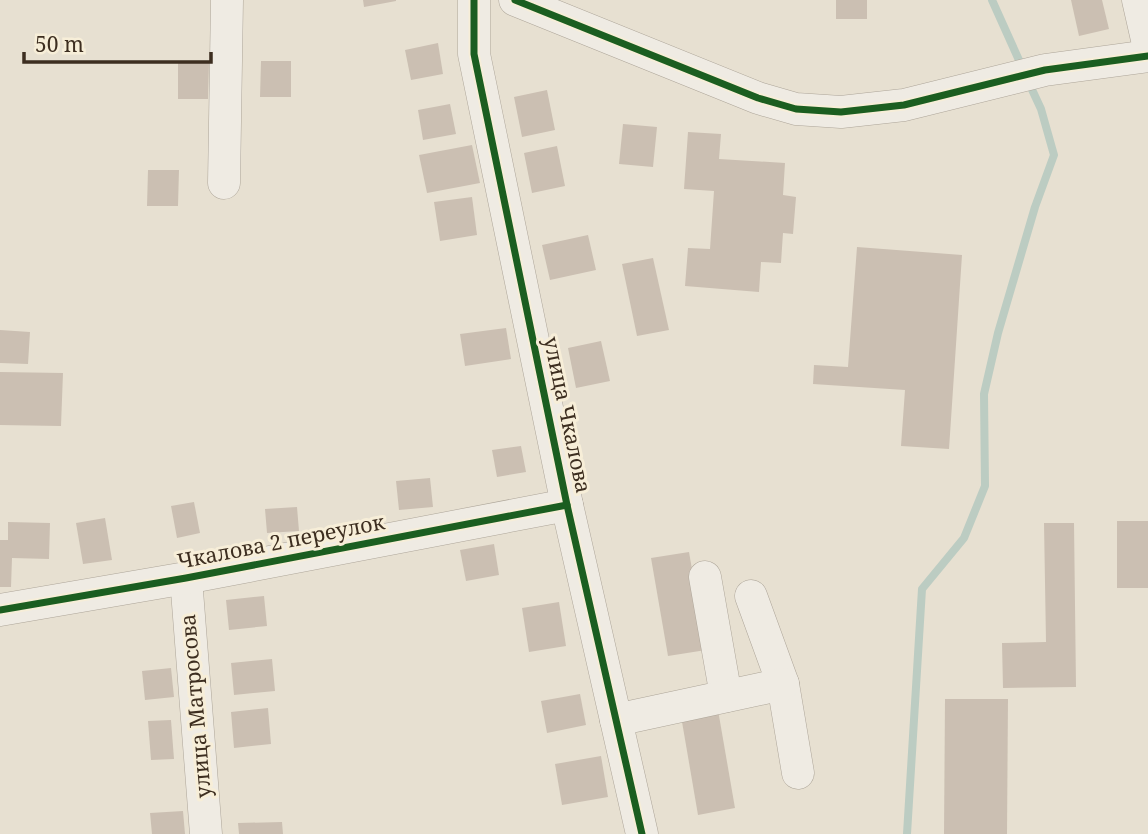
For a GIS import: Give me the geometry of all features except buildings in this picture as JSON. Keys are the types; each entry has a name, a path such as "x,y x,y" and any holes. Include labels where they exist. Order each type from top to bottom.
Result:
{"street":[{"path":"224,183 227,0"},
{"name":"улица Чкалова","path":"474,0 474,54 567,505 642,834"},
{"path":"515,0 758,98 796,109 841,112 904,104 1045,70 1148,56"},
{"path":"1138,0 1148,44"},
{"name":"Чкалова 2 переулок","path":"0,610 186,578 567,505"},
{"path":"705,577 726,696"},
{"name":"улица Матросова","path":"186,578 206,834"},
{"path":"751,596 783,684 798,773"},
{"path":"616,720 783,684"}],"waterway":[{"path":"992,0 1023,69"},
{"path":"907,834 922,589 964,538 985,486 984,394 998,333 1035,207 1054,155 1041,109 1028,81"}],"cycle path":[{"path":"474,0 474,54 567,505 642,834"},
{"path":"515,0 758,98 796,109 841,112 904,105 1045,70 1148,56"},
{"path":"0,610 186,578 567,505"}]}
